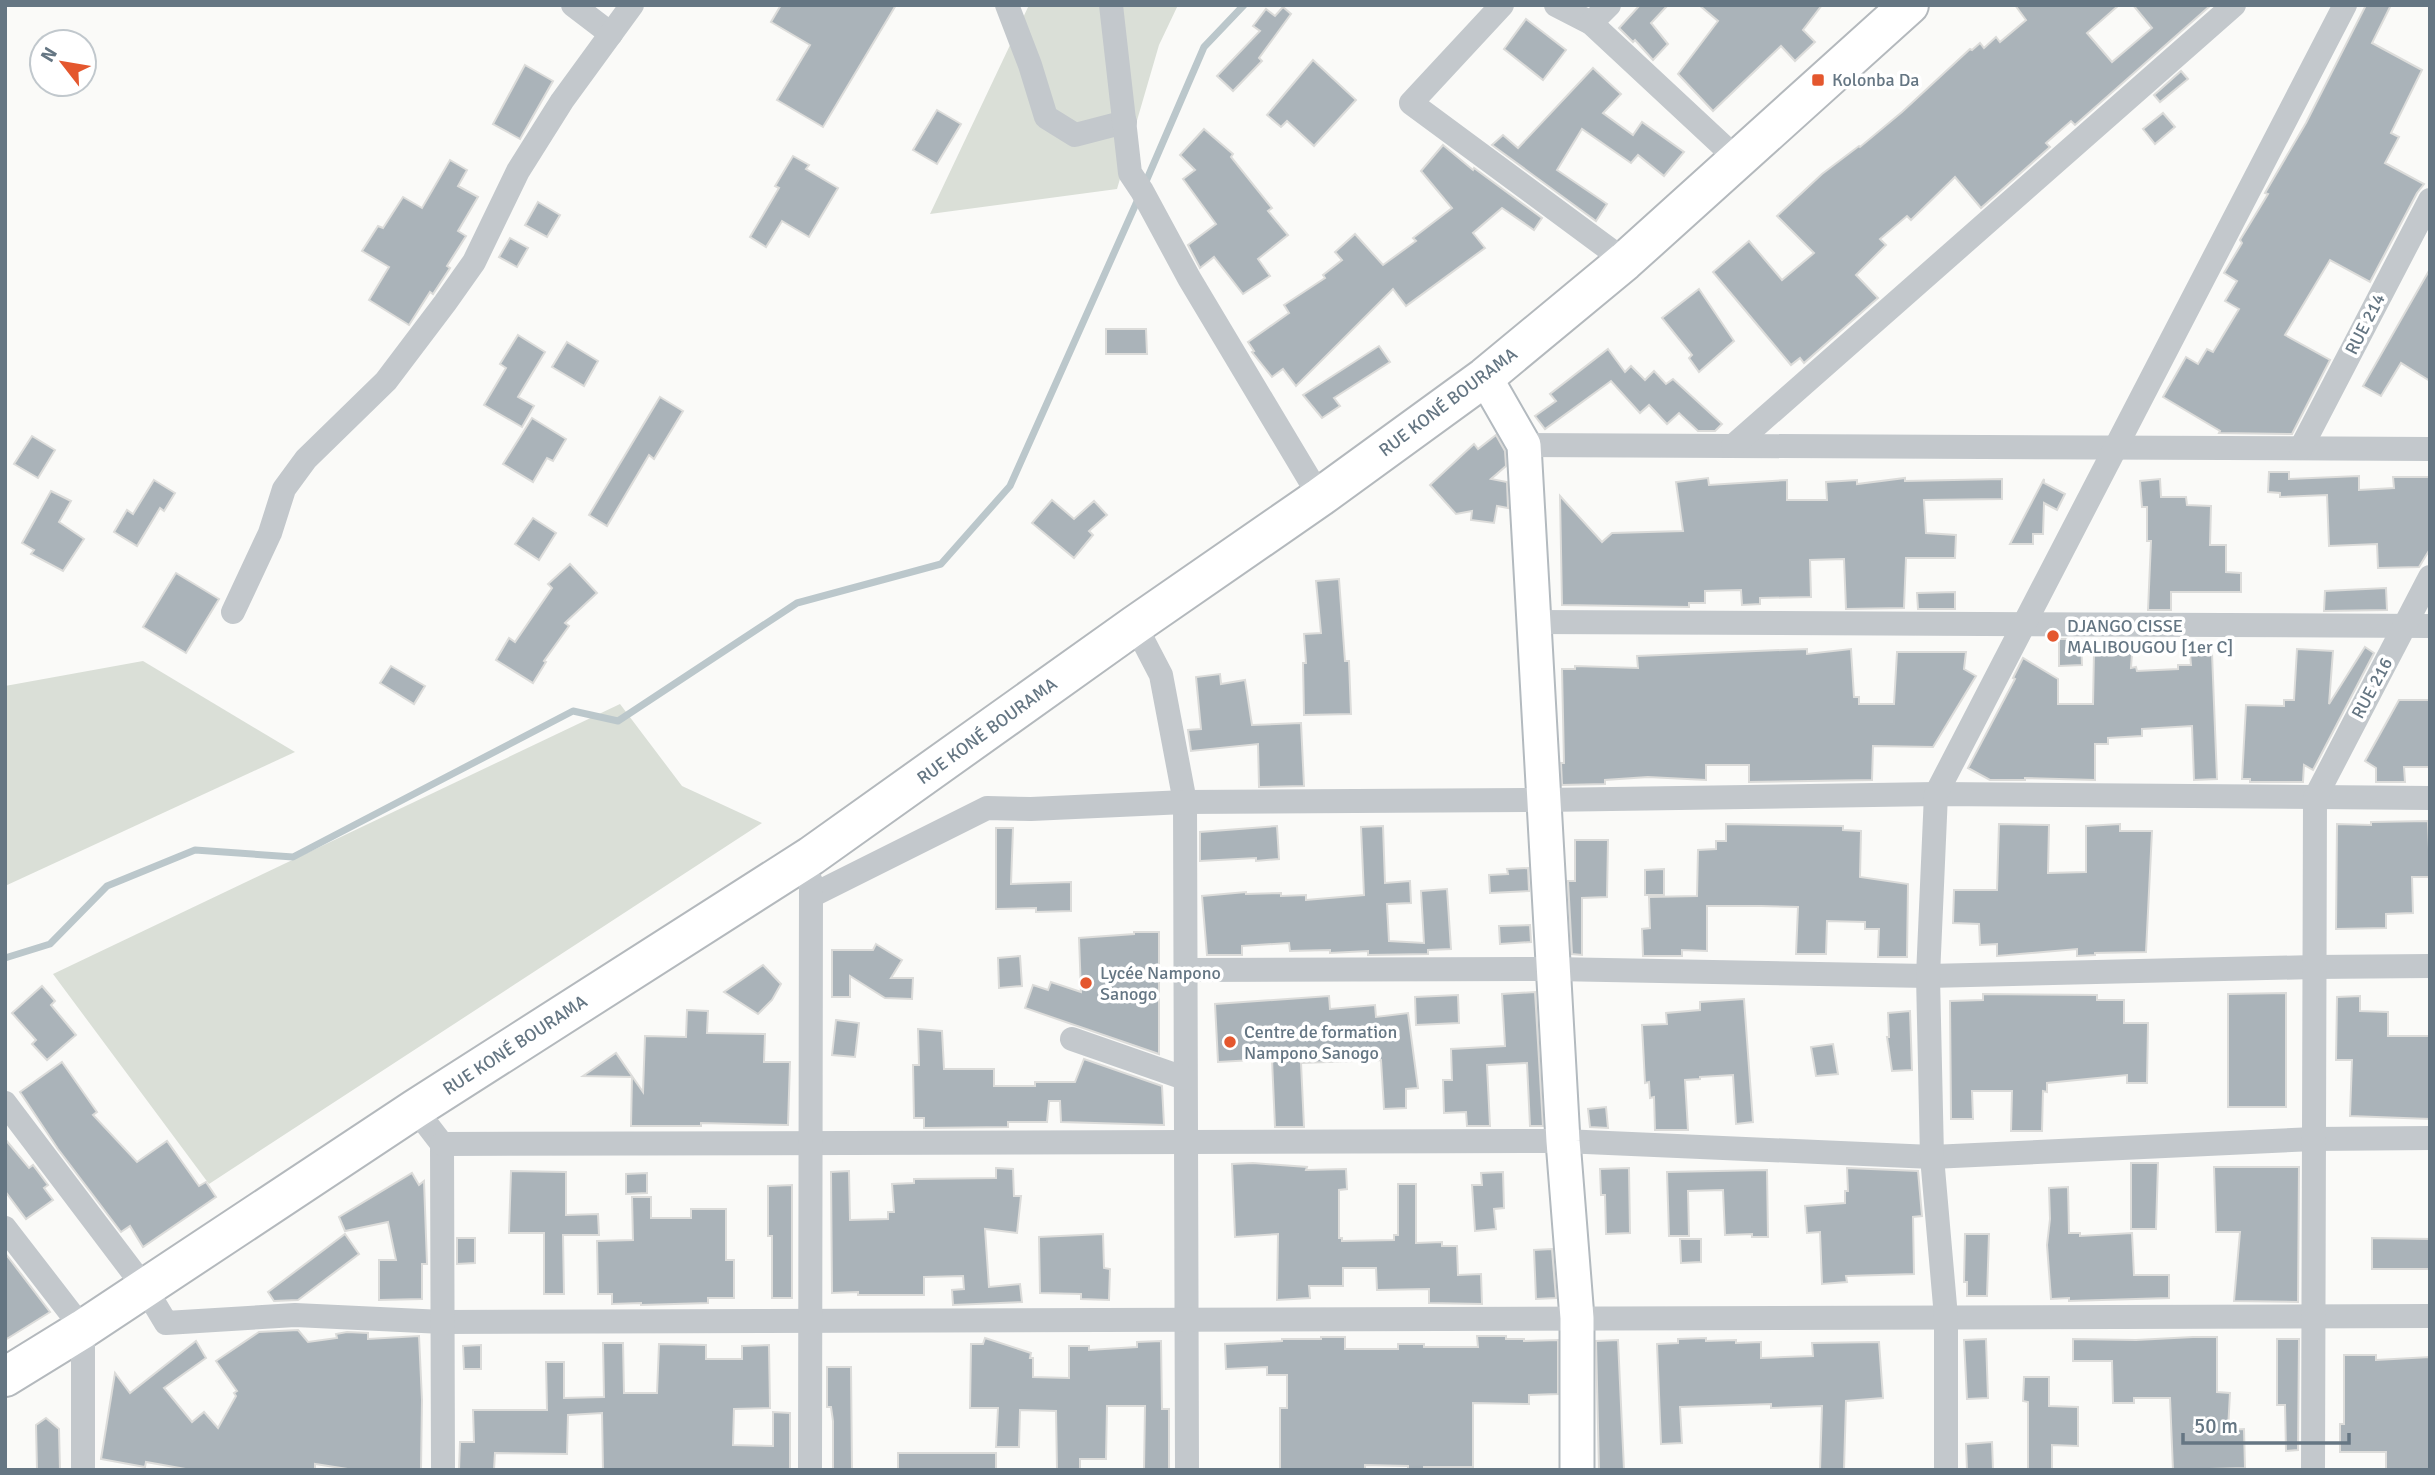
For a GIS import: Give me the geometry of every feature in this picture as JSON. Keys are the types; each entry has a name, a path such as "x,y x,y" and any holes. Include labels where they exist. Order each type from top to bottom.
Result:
{"highway":[{"name":"RUE KONÉ BOURAMA","path":"5,1377 83,1329 415,1109 811,856 1320,496 1485,377 1625,261 1909,5"}],"street":[{"path":"573,5 611,34"},
{"path":"233,612 270,533 284,489 306,459 386,382 445,303 474,262 518,171 562,101 632,5"},
{"path":"1007,5 1046,117 1075,135 1125,121"},
{"path":"1111,5 1130,173 1189,278 1320,496"},
{"path":"1502,5 1411,103 1625,261"},
{"path":"1556,5 1591,23 1737,159"},
{"path":"1591,23 1609,5"},
{"path":"1733,446 2234,5"},
{"path":"1946,1470 1946,1317 1932,1157 1928,976 1936,794 2345,5"},
{"name":"RUE 214","path":"2301,448 2430,200"},
{"path":"1485,377 1524,445 1563,1141 1577,1318 1577,1470"},
{"path":"1524,445 2430,449"},
{"name":"RUE 216","path":"2315,798 2430,577"},
{"path":"1534,622 2430,626"},
{"path":"1135,625 1160,675 1185,802 1187,1470"},
{"path":"811,896 987,808 1031,809 1185,802 1936,794 2430,798"},
{"path":"2313,1470 2315,798"},
{"path":"810,1470 811,856"},
{"path":"1186,970 1553,969 1928,976 2430,966"},
{"path":"1072,1039 1184,1078"},
{"path":"5,1104 145,1288 166,1323 295,1315 443,1322 2430,1316"},
{"path":"415,1109 442,1144 443,1470"},
{"path":"442,1144 1563,1141 1932,1157 2314,1139 2430,1138"},
{"path":"5,1228 83,1329 83,1470"}],"shaded area":[{"path":"1029,5 1178,5 1159,45 1117,189 930,214"},
{"path":"143,661 295,752 5,886 5,686"},
{"path":"620,704 682,786 762,823 209,1184 53,974"}],"building":[{"path":"781,5 896,5 823,127 777,100 810,45 771,22"},
{"path":"1640,5 1668,5 1651,23 1668,44 1653,60 1635,40 1633,42 1619,28"},
{"path":"1699,5 1822,5 1803,30 1815,42 1795,61 1781,46 1713,111 1678,74 1718,21"},
{"path":"2015,5 2119,5 2087,33 2112,62 2152,28 2133,5 2211,5 2075,125 2071,121 2046,143 2050,147 1981,208 1955,177 1911,220 1907,216 1880,239 1886,245 1856,275 1878,298 1804,363 1800,358 1791,365 1713,272 1749,241 1782,280 1814,253 1777,216 1822,174 1902,112 1970,49 1980,43 1984,48 1996,37 2000,42 2026,20"},
{"path":"2366,5 2391,5 2372,43 2422,70 2391,133 2399,137 2385,163 2424,184 2370,282 2330,260 2285,335 2330,360 2292,434 2219,433 2220,431 2163,397 2186,357 2198,364 2207,349 2213,352 2239,309 2225,301 2237,281 2224,273 2268,194 2265,193 2306,123"},
{"path":"1283,7 1291,14 1259,58 1262,61 1233,91 1217,76 1260,31 1253,26 1266,9 1275,16"},
{"path":"1526,19 1566,50 1543,80 1504,49"},
{"path":"1313,60 1356,100 1314,146 1287,121 1281,127 1267,115"},
{"path":"525,65 553,81 520,139 493,124"},
{"path":"1593,68 1621,94 1603,113 1633,135 1642,122 1684,152 1664,176 1638,155 1631,163 1582,129 1557,170 1607,204 1596,221 1492,145 1503,135 1518,148"},
{"path":"2181,71 2188,79 2160,102 2154,95"},
{"path":"937,110 961,124 937,164 913,150"},
{"path":"2163,113 2175,127 2155,144 2143,129"},
{"path":"1204,129 1233,154 1231,157 1272,208 1268,211 1288,235 1258,259 1270,276 1243,294 1214,257 1200,268 1188,245 1216,224 1183,179 1195,170 1180,155"},
{"path":"1443,145 1473,170 1474,168 1542,218 1534,230 1502,208 1473,233 1485,248 1406,306 1393,289 1296,386 1283,369 1272,377 1252,352 1254,351 1248,342 1289,313 1284,305 1325,278 1323,275 1342,260 1335,252 1355,234 1383,265 1416,241 1413,238 1452,208 1421,171"},
{"path":"793,156 809,165 806,169 838,188 809,237 782,221 766,247 750,237 779,188 775,186"},
{"path":"450,160 467,170 458,186 478,197 458,231 466,236 447,266 450,268 433,294 430,292 409,325 369,300 389,267 362,251 378,226 383,228 403,197 422,208"},
{"path":"538,202 560,215 547,237 525,225"},
{"path":"510,238 528,248 517,267 499,257"},
{"path":"2430,269 2430,381 2401,363 2381,396 2363,386"},
{"path":"1699,289 1734,341 1699,372 1689,358 1692,355 1662,318"},
{"path":"1106,329 1146,329 1147,354 1106,354"},
{"path":"518,335 545,352 518,397 534,406 522,427 484,405 506,368 500,364"},
{"path":"567,342 598,361 584,386 552,367"},
{"path":"1379,346 1390,362 1334,398 1340,406 1322,418 1303,395"},
{"path":"1608,349 1625,372 1631,366 1645,380 1654,371 1666,384 1673,379 1722,424 1715,431 1698,431 1679,413 1667,424 1649,405 1640,413 1611,381 1545,429 1535,416 1556,401 1550,394"},
{"path":"660,397 683,411 654,459 649,455 607,526 589,515"},
{"path":"532,418 566,439 553,461 547,458 533,482 503,464"},
{"path":"1496,435 1505,451 1506,466 1491,479 1507,482 1508,508 1497,506 1494,523 1471,520 1472,511 1456,514 1430,485 1474,444 1478,449"},
{"path":"32,436 55,450 38,478 14,464"},
{"path":"2269,472 2289,472 2289,479 2359,476 2359,490 2394,488 2393,477 2430,477 2430,549 2419,567 2378,568 2377,544 2329,546 2327,495 2280,497 2280,493 2268,492"},
{"path":"1708,478 1709,485 1787,480 1787,500 1827,500 1826,482 1857,480 1857,484 1905,478 1905,481 2002,479 2002,499 1924,500 1926,533 1956,535 1955,558 1906,558 1904,608 1846,609 1844,559 1810,560 1811,597 1760,598 1760,604 1742,605 1741,590 1705,591 1705,603 1689,603 1689,607 1562,605 1560,496 1602,542 1612,533 1683,531 1676,482"},
{"path":"2044,479 2044,483 2065,494 2057,510 2044,503 2043,534 2033,534 2033,544 2010,544"},
{"path":"2160,479 2161,497 2186,497 2187,505 2211,506 2210,545 2226,545 2226,572 2241,573 2241,592 2171,592 2171,610 2148,610 2151,541 2147,541 2147,507 2142,507 2140,481"},
{"path":"154,480 175,493 164,511 160,508 137,546 114,532 127,510 133,514"},
{"path":"51,491 71,501 59,522 84,539 63,571 31,554 34,550 22,543"},
{"path":"1052,500 1074,519 1094,501 1107,515 1089,531 1093,535 1074,558 1032,523"},
{"path":"533,518 556,533 539,560 515,544"},
{"path":"570,564 597,593 565,623 569,626 544,661 546,662 533,683 496,660 509,638 515,642 552,588 548,584"},
{"path":"176,573 219,599 186,653 143,627"},
{"path":"1339,579 1345,661 1349,661 1351,714 1304,715 1304,634 1321,633 1316,581"},
{"path":"2386,588 2387,610 2324,611 2325,591"},
{"path":"1955,592 1955,609 1918,609 1917,593"},
{"path":"2059,639 2081,639 2082,665 2059,666"},
{"path":"2365,647 2374,653 2313,770 2304,765 2303,782 2250,782 2250,779 2242,779 2246,705 2284,706 2284,700 2294,700 2297,649 2333,651 2329,704"},
{"path":"1807,649 1807,654 1851,649 1854,697 1859,697 1859,704 1894,704 1897,652 1966,652 1964,669 1976,676 1933,747 1873,746 1872,780 1749,782 1749,765 1706,765 1706,780 1648,777 1605,780 1605,784 1562,785 1562,669 1575,669 1575,666 1638,668 1637,656"},
{"path":"2094,652 2132,653 2131,668 2136,667 2137,671 2178,669 2178,665 2191,665 2190,654 2212,653 2217,779 2194,780 2192,726 2142,729 2142,736 2108,738 2108,744 2095,744 2095,780 1990,780 1968,768 2015,679 2013,678 2023,658 2058,679 2058,704 2093,704"},
{"path":"391,666 425,686 414,704 380,683"},
{"path":"1220,674 1221,684 1245,680 1252,725 1301,723 1304,786 1259,787 1258,744 1191,751 1188,730 1201,729 1196,677"},
{"path":"2399,700 2430,700 2430,767 2404,767 2405,782 2376,782 2376,768 2365,761"},
{"path":"2428,821 2430,877 2412,877 2413,913 2386,914 2386,928 2336,929 2337,824 2371,825 2371,822"},
{"path":"1726,824 1843,826 1843,830 1861,831 1860,877 1908,884 1907,957 1878,957 1879,929 1865,929 1865,922 1827,921 1826,954 1796,954 1798,907 1761,906 1707,906 1707,951 1682,950 1682,956 1643,956 1642,929 1650,928 1649,897 1697,896 1698,850 1716,849 1716,841 1726,841"},
{"path":"1999,824 2049,825 2048,873 2086,872 2086,826 2120,824 2120,831 2152,831 2146,952 2077,956 2077,949 1997,956 1997,944 1980,945 1979,924 1953,923 1954,890 1997,890"},
{"path":"1277,826 1279,859 1200,861 1200,832"},
{"path":"1383,826 1385,883 1410,881 1411,903 1387,904 1389,941 1424,943 1421,891 1447,889 1451,949 1428,950 1428,954 1368,955 1368,951 1290,951 1289,943 1242,946 1242,955 1207,955 1202,896 1246,892 1281,893 1281,896 1306,895 1306,900 1364,895 1361,827"},
{"path":"996,828 1013,828 1011,884 1071,882 1071,911 996,909"},
{"path":"1575,840 1608,840 1607,897 1582,898 1582,955 1572,954 1568,881 1575,881"},
{"path":"1528,868 1529,891 1490,893 1489,875 1508,874 1507,869"},
{"path":"1664,869 1664,895 1645,895 1645,870"},
{"path":"1530,925 1531,942 1500,944 1499,926"},
{"path":"1159,932 1159,1054 1025,1008 1033,985 1048,990 1051,982 1081,992 1079,938"},
{"path":"876,944 902,960 891,978 913,978 912,999 885,998 850,976 850,997 832,997 832,950 873,950"},
{"path":"1020,956 1022,986 999,988 998,958"},
{"path":"763,965 781,984 772,1000 758,1014 724,992"},
{"path":"42,986 55,1001 51,1005 76,1035 47,1060 32,1044 36,1040 12,1013"},
{"path":"1535,992 1543,1126 1530,1126 1527,1063 1487,1065 1490,1126 1467,1126 1466,1112 1444,1113 1443,1080 1452,1080 1451,1049 1505,1046 1502,994"},
{"path":"2286,993 2286,1107 2228,1107 2228,994"},
{"path":"1983,994 2097,995 2097,1000 2124,1000 2124,1023 2148,1023 2147,1083 2127,1083 2127,1075 2047,1083 2047,1092 2043,1091 2042,1131 2011,1131 2012,1091 1972,1091 1973,1119 1951,1119 1950,1001 1983,1000"},
{"path":"1458,995 1459,1023 1416,1025 1415,997"},
{"path":"1329,996 1330,1009 1375,1005 1376,1017 1408,1013 1418,1088 1406,1089 1406,1108 1384,1109 1381,1060 1301,1063 1304,1127 1275,1127 1272,1059 1218,1062 1215,1004"},
{"path":"2360,996 2360,1011 2388,1012 2388,1036 2430,1036 2430,1119 2350,1116 2352,1060 2336,1060 2337,997"},
{"path":"1744,999 1753,1122 1736,1124 1733,1075 1700,1077 1685,1080 1688,1130 1655,1130 1654,1097 1650,1098 1649,1082 1645,1083 1642,1025 1667,1024 1666,1013 1700,1010 1700,1002"},
{"path":"687,1010 708,1011 707,1033 765,1034 764,1062 790,1062 788,1125 701,1123 701,1126 631,1126 632,1077 583,1076 616,1053 643,1092 645,1036 686,1037"},
{"path":"1910,1011 1912,1070 1892,1071 1887,1037 1888,1013"},
{"path":"836,1020 859,1023 855,1057 832,1055"},
{"path":"918,1029 942,1031 944,1069 994,1069 994,1086 1075,1082 1084,1059 1162,1086 1164,1125 1061,1122 1060,1101 1049,1101 1047,1122 1008,1122 1008,1127 924,1128 924,1118 914,1118 913,1065 919,1065"},
{"path":"1833,1044 1838,1074 1816,1076 1811,1047"},
{"path":"62,1062 97,1112 93,1115 137,1162 167,1141 199,1186 206,1182 216,1197 143,1247 130,1226 121,1232 58,1149 20,1092"},
{"path":"1606,1107 1608,1128 1590,1127 1588,1109"},
{"path":"5,1139 29,1168 33,1165 48,1185 44,1188 53,1200 26,1219 5,1191"},
{"path":"2131,1163 2158,1163 2156,1229 2131,1229"},
{"path":"1232,1164 1307,1167 1306,1170 1346,1169 1347,1189 1339,1190 1339,1238 1342,1238 1342,1241 1394,1240 1394,1235 1398,1235 1398,1184 1416,1184 1416,1243 1442,1242 1442,1246 1457,1246 1458,1275 1481,1274 1482,1304 1429,1303 1429,1289 1377,1290 1376,1268 1343,1268 1343,1286 1309,1286 1310,1298 1277,1300 1278,1234 1235,1237"},
{"path":"2214,1167 2299,1167 2298,1302 2234,1301 2240,1232 2216,1232"},
{"path":"996,1168 1013,1169 1014,1196 1021,1196 1017,1233 985,1229 989,1287 1020,1284 1022,1302 953,1305 952,1290 964,1289 963,1276 924,1277 924,1295 832,1293 831,1172 849,1171 850,1220 888,1219 888,1212 894,1212 892,1184 914,1183 914,1179 996,1178"},
{"path":"1629,1168 1630,1233 1606,1234 1605,1195 1601,1195 1600,1169"},
{"path":"1847,1168 1918,1171 1922,1216 1913,1217 1914,1274 1846,1276 1847,1282 1822,1284 1820,1232 1807,1233 1805,1206 1845,1203 1845,1191 1848,1191"},
{"path":"1767,1170 1768,1237 1752,1237 1752,1234 1725,1235 1723,1190 1688,1191 1689,1236 1669,1236 1667,1172"},
{"path":"511,1171 566,1172 566,1215 598,1214 599,1235 563,1235 564,1294 544,1294 544,1233 509,1233"},
{"path":"1503,1172 1504,1208 1494,1209 1496,1229 1475,1231 1472,1185 1482,1185 1481,1173"},
{"path":"412,1173 419,1185 424,1181 427,1264 422,1264 422,1299 379,1300 379,1260 396,1260 388,1222 345,1231 339,1217"},
{"path":"647,1173 647,1193 626,1194 626,1174"},
{"path":"792,1185 792,1298 772,1298 772,1236 768,1236 768,1186"},
{"path":"2068,1187 2069,1233 2080,1233 2080,1236 2132,1233 2134,1275 2169,1275 2169,1298 2069,1301 2069,1298 2051,1299 2047,1245 2049,1188"},
{"path":"632,1197 651,1197 651,1218 691,1218 691,1209 726,1209 726,1260 734,1260 734,1298 708,1298 708,1303 641,1305 612,1304 612,1294 598,1294 597,1241 633,1240"},
{"path":"345,1234 359,1254 298,1300 274,1301 268,1292"},
{"path":"1103,1234 1104,1268 1110,1269 1109,1300 1081,1299 1081,1294 1040,1293 1039,1237"},
{"path":"1965,1234 1989,1234 1987,1296 1967,1296 1967,1282 1964,1282"},
{"path":"457,1238 475,1238 475,1263 457,1264"},
{"path":"2372,1238 2430,1239 2430,1269 2372,1269"},
{"path":"1680,1239 1701,1239 1701,1262 1681,1263"},
{"path":"1552,1249 1556,1298 1536,1299 1534,1250"},
{"path":"5,1253 50,1312 5,1340"},
{"path":"298,1330 308,1342 337,1338 336,1334 347,1332 368,1333 368,1339 419,1336 421,1470 354,1470 315,1464 315,1470 191,1470 146,1462 145,1467 101,1459 115,1373 130,1393 196,1341 206,1358 164,1388 192,1422 204,1412 218,1428 237,1391 216,1361 259,1332"},
{"path":"1477,1336 1506,1336 1506,1339 1524,1341 1558,1340 1558,1394 1529,1395 1529,1404 1473,1403 1473,1467 1424,1467 1424,1470 1408,1470 1408,1466 1365,1465 1365,1470 1280,1470 1280,1408 1287,1408 1287,1375 1267,1375 1267,1367 1226,1369 1225,1344 1345,1337 1345,1349 1398,1349 1398,1344 1478,1347"},
{"path":"2217,1337 2217,1392 2230,1393 2228,1430 2244,1429 2245,1468 2173,1470 2170,1398 2134,1398 2134,1403 2113,1403 2112,1361 2073,1361 2073,1339"},
{"path":"985,1338 1031,1353 1033,1377 1069,1378 1069,1346 1089,1346 1089,1350 1137,1347 1137,1342 1161,1341 1162,1409 1169,1409 1169,1470 1144,1470 1145,1406 1107,1406 1106,1459 1080,1459 1080,1470 1057,1470 1056,1411 1020,1410 1019,1447 996,1447 998,1408 970,1408 971,1344 983,1344"},
{"path":"1706,1338 1706,1341 1761,1342 1761,1358 1813,1356 1812,1343 1879,1342 1883,1398 1846,1401 1844,1470 1820,1470 1822,1406 1771,1408 1771,1404 1680,1407 1682,1443 1661,1444 1657,1344 1678,1343 1678,1339"},
{"path":"1986,1339 1988,1398 1967,1399 1964,1340"},
{"path":"2277,1339 2299,1339 2298,1450 2286,1451 2285,1405 2277,1405"},
{"path":"1618,1340 1624,1470 1599,1470 1596,1341"},
{"path":"603,1343 623,1343 624,1393 657,1393 659,1344 706,1345 706,1359 742,1359 742,1346 769,1345 770,1408 734,1409 733,1445 773,1446 773,1412 790,1413 790,1470 603,1470 602,1413 568,1415 567,1454 495,1453 494,1470 459,1470 460,1442 474,1442 473,1410 547,1410 546,1362 564,1362 564,1398 604,1397"},
{"path":"481,1345 481,1369 464,1369 463,1346"},
{"path":"2344,1355 2376,1355 2376,1360 2430,1357 2430,1470 2386,1470 2386,1452 2340,1452 2340,1424 2344,1424"},
{"path":"827,1367 851,1367 852,1470 833,1470 833,1421 831,1407 827,1407"},
{"path":"2024,1377 2049,1377 2049,1406 2078,1407 2078,1446 2052,1445 2052,1470 2028,1470 2028,1402 2023,1401"},
{"path":"46,1418 59,1429 60,1470 37,1470 36,1425"},
{"path":"1992,1442 1993,1470 1967,1470 1966,1444"},
{"path":"898,1453 996,1453 996,1470 898,1470"}],"waterway":[{"path":"1144,186 1204,47 1244,5"},
{"path":"5,958 50,944 107,886 195,850 293,857 573,711 618,721 797,603 941,564 1010,486 1139,197"}],"place":[{"name":"Kolonba Da","path":"1818,80"},
{"name":"DJANGO CISSE MALIBOUGOU [1er C]","path":"2053,636"},
{"name":"Lycée Nampono Sanogo","path":"1086,983"},
{"name":"Centre de formation Nampono Sanogo","path":"1230,1042"}]}
